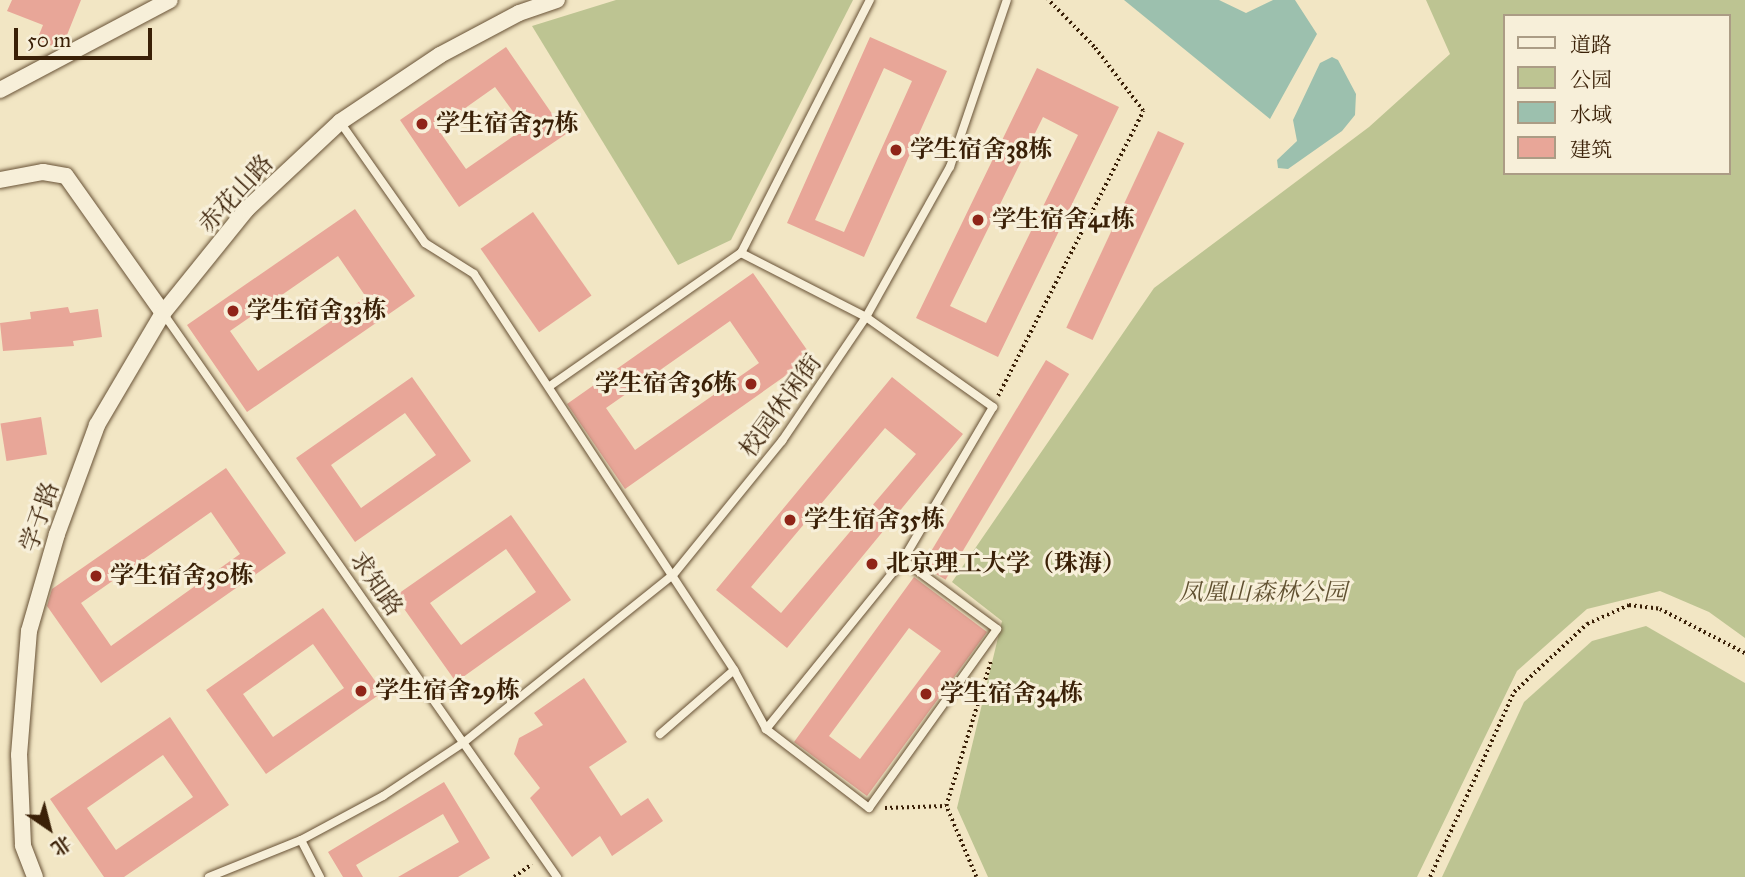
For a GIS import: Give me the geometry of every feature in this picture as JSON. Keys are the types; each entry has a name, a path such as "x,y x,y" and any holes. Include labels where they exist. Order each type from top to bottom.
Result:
{"street":[{"path":"0,90 170,0"},
{"name":"赤花山路","path":"163,313 247,209 340,122 440,55 519,13 557,0"},
{"path":"0,180 43,172 66,176 163,313"},
{"name":"学子路","path":"34,877 23,845 19,755 29,631 57,534 97,425 163,313"}],"lane":[{"path":"550,386 741,253 870,0"},
{"name":"校园休闲街","path":"209,877 301,840 383,796 463,743 673,575 782,442 866,317 950,167 1007,0"},
{"path":"340,122 425,243 474,274 734,670 766,729 869,808 997,629 903,560"},
{"path":"741,253 866,317 993,407 903,560 766,729"},
{"name":"求知路","path":"163,313 557,877"},
{"path":"660,734 734,670"},
{"path":"301,840 320,877"}],"path":[{"path":"993,407 1143,111 1094,47 1048,0"},
{"path":"1430,877 1514,692 1587,624 1629,605 1660,609 1745,653"},
{"path":"976,877 946,806 987,682 997,629"},
{"path":"869,808 946,806"},
{"path":"513,877 543,857"}],"green space":[{"path":"616,0 853,0 731,240 678,265 532,26"},
{"name":"凤凰山森林公园","path":"1426,0 1745,0 1745,638 1709,612 1660,591 1587,609 1517,671 1417,877 988,877 957,808 1002,621 952,582 1154,288 1369,127 1450,54"},
{"path":"1646,626 1745,683 1745,877 1442,877 1524,702 1592,641"}],"water":[{"path":"1124,0 1219,0 1246,13 1273,0 1295,0 1317,34 1270,119"},
{"path":"1332,57 1338,60 1356,94 1355,115 1342,131 1288,169 1278,168 1277,160 1297,141 1293,120 1320,63"}],"building":[{"path":"12,0 81,0 63,45 57,48 37,40 43,25 7,11"},
{"name":"学生宿舍38栋","path":"870,37 947,71 864,257 787,223","holes":["884,68 912,81 844,232 815,220"]},
{"name":"学生宿舍37栋","path":"506,47 566,134 459,207 400,120","holes":["495,87 525,128 466,169 437,128"]},
{"name":"学生宿舍41栋","path":"1037,68 1119,107 998,357 916,318","holes":["1043,117 1078,135 986,323 950,306"]},
{"path":"1158,131 1184,143 1093,340 1066,328"},
{"name":"学生宿舍33栋","path":"355,209 415,296 247,412 187,325","holes":["338,256 366,297 258,371 230,331"]},
{"path":"533,212 592,296 539,332 481,249"},
{"name":"学生宿舍36栋","path":"753,273 812,357 625,489 567,404","holes":["730,321 759,363 635,450 606,408"]},
{"path":"68,307 70,313 98,309 102,337 73,341 74,346 3,351 0,323 31,319 30,312"},
{"path":"1046,360 1069,374 946,580 922,566"},
{"path":"412,377 471,461 355,542 296,458","holes":["405,413 436,455 361,508 331,465"]},
{"name":"学生宿舍35栋","path":"892,377 963,434 787,648 716,590","holes":["885,428 916,454 781,613 751,587"]},
{"path":"41,417 47,455 6,461 1,423"},
{"name":"学生宿舍30栋","path":"226,468 286,553 101,683 47,606 52,589","holes":["211,512 240,554 111,646 81,603"]},
{"path":"511,515 571,600 456,682 395,596","holes":["506,549 536,592 461,645 430,603"]},
{"name":"学生宿舍34栋","path":"914,577 987,632 867,796 794,742","holes":["909,628 941,651 860,759 829,736"]},
{"name":"学生宿舍29栋","path":"323,608 383,692 266,774 206,690","holes":["313,644 344,688 273,737 243,694"]},
{"path":"584,678 627,742 589,767 621,816 648,798 663,821 612,856 600,836 572,857 530,798 540,788 514,754 519,738 543,725 534,713"},
{"path":"170,717 229,805 124,877 104,877 50,799","holes":["163,755 193,797 116,850 87,808"]},
{"path":"444,782 490,858 458,877 398,877 459,842 443,814 356,865 363,877 343,877 328,852"}],"place":[{"name":"学生宿舍37栋","path":"422,124"},
{"name":"学生宿舍38栋","path":"896,150"},
{"name":"学生宿舍41栋","path":"978,220"},
{"name":"学生宿舍33栋","path":"233,311"},
{"name":"学生宿舍36栋","path":"751,384"},
{"name":"学生宿舍35栋","path":"790,520"},
{"name":"北京理工大学（珠海）","path":"872,564"},
{"name":"学生宿舍30栋","path":"96,576"},
{"name":"学生宿舍29栋","path":"361,691"},
{"name":"学生宿舍34栋","path":"926,694"}]}
